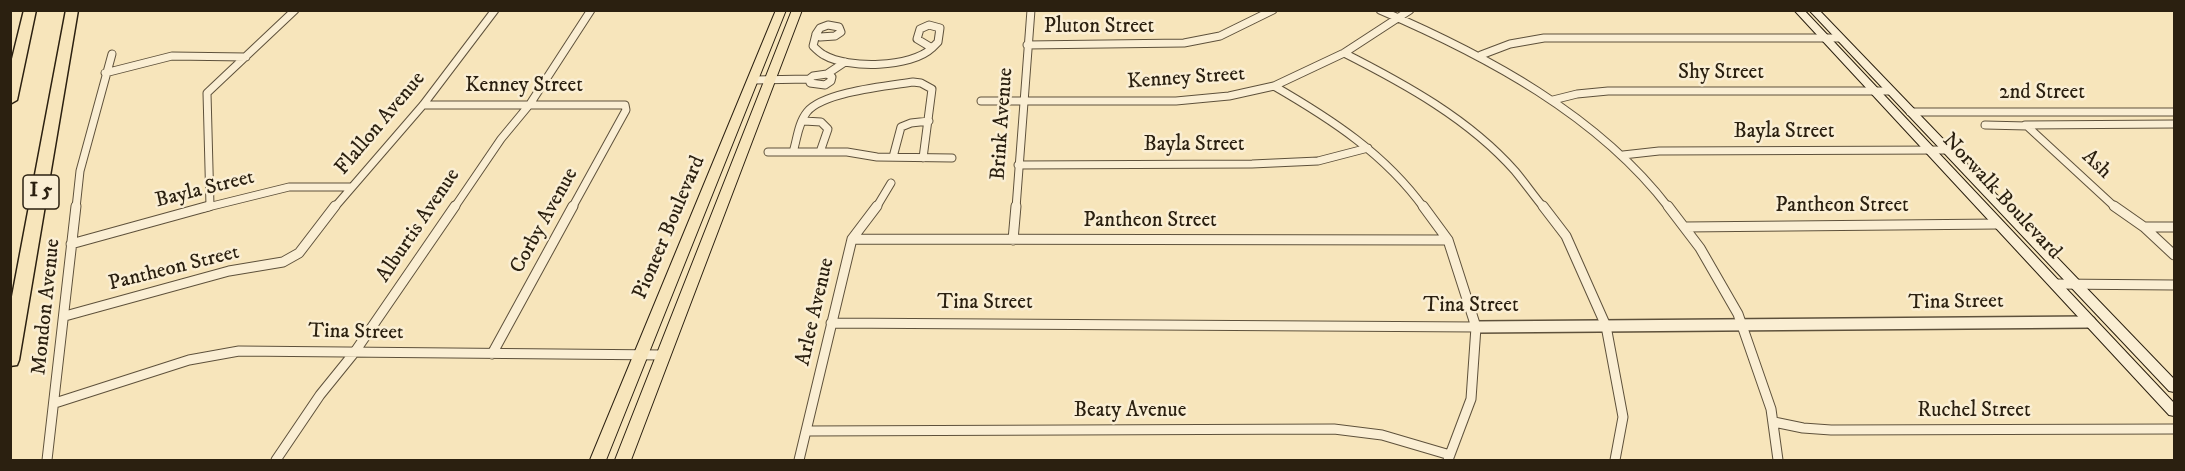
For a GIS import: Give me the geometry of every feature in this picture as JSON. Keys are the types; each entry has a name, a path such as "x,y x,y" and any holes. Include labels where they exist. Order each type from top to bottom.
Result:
{"highway":[{"name":"I 5","path":"10,360 72,10"},
{"path":"10,100 30,11"}],"main road":[{"name":"Pioneer Boulevard","path":"597,460 781,10"},
{"name":"Pioneer Boulevard","path":"623,460 797,10"},
{"name":"Norwalk Boulevard","path":"1798,10 2175,411"},
{"name":"Norwalk Boulevard","path":"1813,10 2175,387"}],"street":[{"path":"210,206 207,93 295,10"},
{"name":"Flallon Avenue","path":"292,259 350,187 423,105 495,10"},
{"name":"Alburtis Avenue","path":"276,460 320,395 354,353 501,139 530,104 591,10"},
{"name":"Brink Avenue","path":"1013,240 1026,45 1031,10"},
{"name":"Pluton Street","path":"1026,45 1184,43 1220,36 1273,10"},
{"path":"1380,10 1481,56 1553,100 1623,155 1685,227 1731,299 1774,422 1778,460"},
{"name":"Kenney Street","path":"981,101 1176,101 1229,96 1274,87 1344,53 1410,10"},
{"path":"815,33 813,43 816,51 845,62 896,62 924,56 933,49"},
{"path":"1481,56 1510,44 1544,38 1839,38"},
{"path":"1344,53 1401,82 1445,111 1514,170 1566,236 1606,326 1623,417 1615,460"},
{"name":"Mondon Avenue","path":"47,460 80,171 112,54"},
{"path":"105,73 172,56 246,57"},
{"path":"827,74 845,62"},
{"path":"754,80 809,79 820,74 832,77 831,81 825,85 810,83 809,79"},
{"path":"793,152 807,112 831,98 903,84 921,83 932,89 924,158"},
{"path":"825,85 831,98"},
{"path":"1274,87 1328,117 1368,148 1407,184 1448,240 1476,327 1471,399 1449,458"},
{"name":"Shy Street","path":"1553,100 1577,94 1608,91 1889,91"},
{"name":"Kenney Street","path":"423,105 625,105"},
{"name":"Corby Avenue","path":"492,354 626,110 625,105"},
{"name":"2nd Street","path":"1910,112 2175,112"},
{"path":"804,121 821,121 826,125 828,129 820,152"},
{"path":"893,157 901,127 911,123 929,121"},
{"path":"1985,125 2175,124"},
{"name":"Ash","path":"2022,125 2031,129 2123,214 2144,227 2175,255"},
{"name":"Bayla Street","path":"1018,165 1252,164 1318,161 1368,148"},
{"name":"Bayla Street","path":"1623,155 1659,152 1946,150"},
{"path":"768,152 952,158"},
{"name":"Arlee Avenue","path":"799,460 852,239 884,197 891,183"},
{"name":"Bayla Street","path":"71,244 210,206 289,188 350,187"},
{"name":"Pantheon Street","path":"1685,227 1998,224"},
{"path":"2144,227 2175,227"},
{"name":"Pantheon Street","path":"852,239 1448,240"},
{"name":"Pantheon Street","path":"65,316 232,271 292,259"},
{"path":"2055,284 2175,285"},
{"name":"Tina Street","path":"831,323 1476,327 2111,321"},
{"name":"Tina Street","path":"54,403 189,360 239,351 664,355"},
{"name":"Ruchel Street","path":"1774,422 1803,428 1831,430 2175,429"},
{"name":"Beaty Avenue","path":"807,431 1334,429 1382,435 1449,458"}]}
